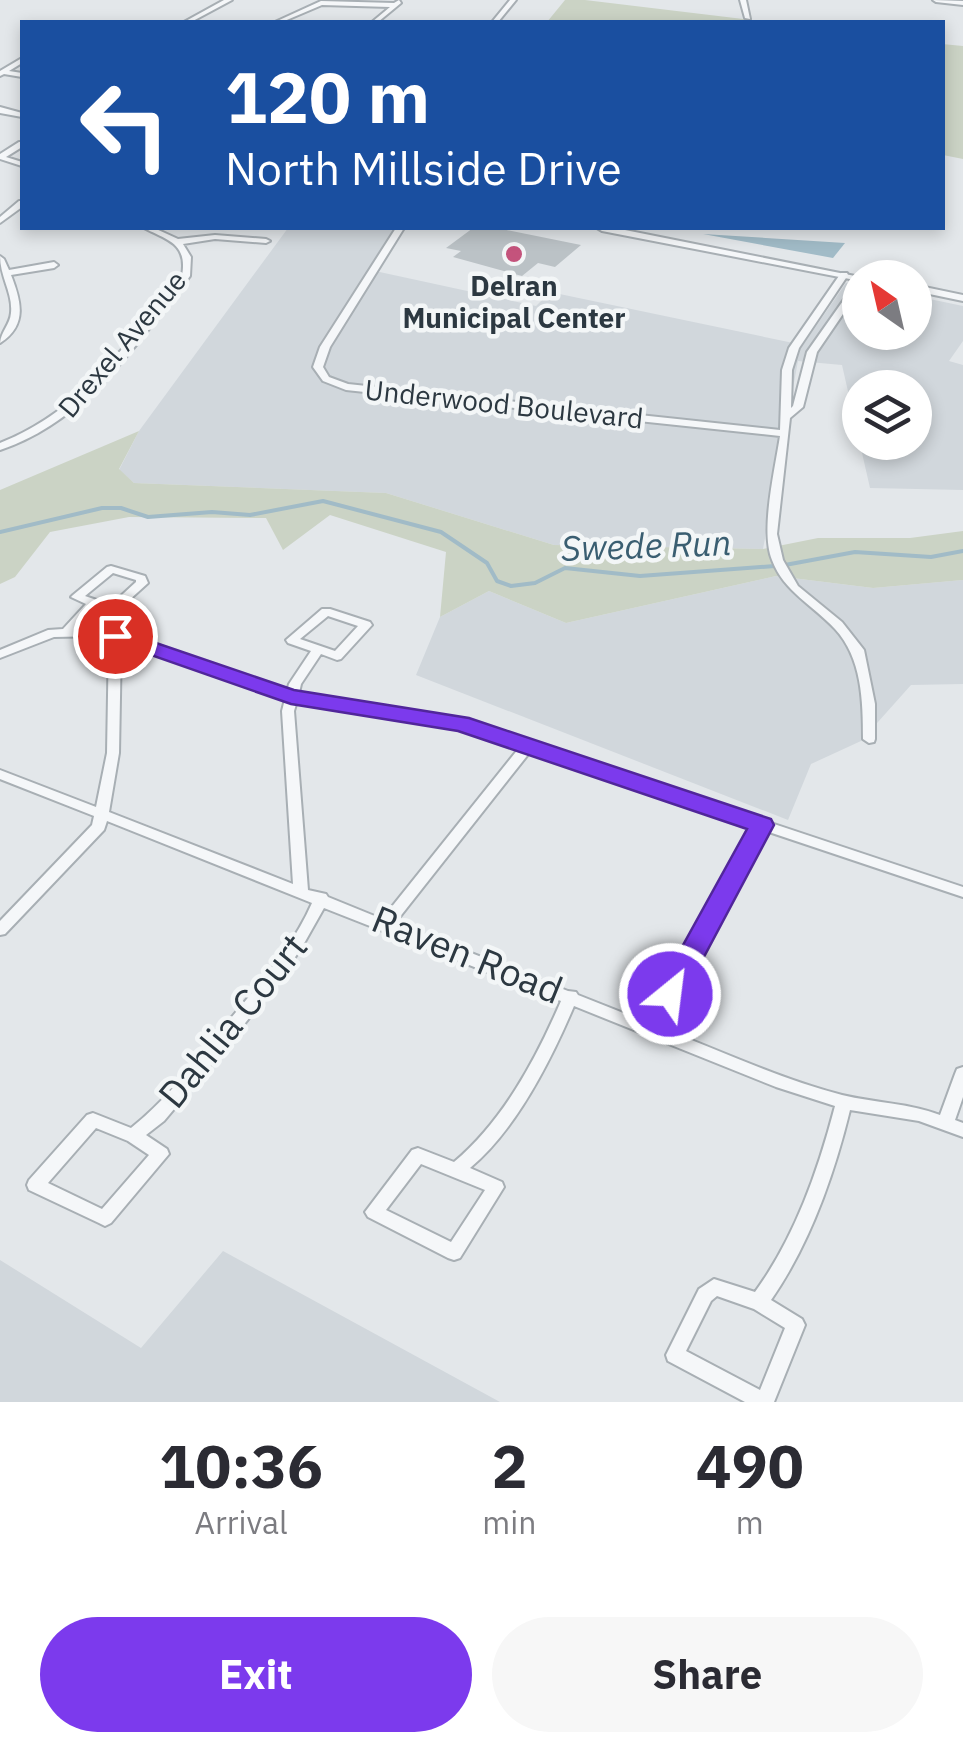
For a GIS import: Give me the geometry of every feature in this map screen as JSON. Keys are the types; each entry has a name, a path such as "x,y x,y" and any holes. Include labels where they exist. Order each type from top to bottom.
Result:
{"street":[{"path":"191,20 229,0"},
{"path":"497,20 513,0"},
{"path":"743,0 748,18"},
{"path":"936,0 963,3"},
{"path":"282,20 321,2 398,2"},
{"path":"377,20 398,2"},
{"path":"0,221 20,205"},
{"name":"Drexel Avenue","path":"0,447 37,434 74,408 186,276 189,258 178,242 152,230"},
{"name":"Underwood Boulevard","path":"399,230 324,347 318,368 326,380 346,387 785,434"},
{"path":"612,230 842,275"},
{"path":"178,242 216,237 266,242"},
{"path":"0,259 18,313 10,332 0,340"},
{"path":"5,273 54,265"},
{"path":"842,278 794,350 787,370 785,434 772,534 777,560 794,588 838,625 858,650 870,704 869,739"},
{"path":"932,292 963,298"},
{"path":"786,417 798,407 812,352 842,307"},
{"path":"111,569 142,578 142,583 113,609 92,605 77,597 111,569"},
{"path":"68,630 92,605"},
{"path":"326,611 366,625 336,656 317,651 292,640 326,611"},
{"path":"0,654 68,630 115,636 291,697 448,721 963,892"},
{"path":"0,930 94,834 104,814 113,753 115,636"},
{"path":"301,890 291,697 317,651"},
{"path":"386,924 528,746"},
{"name":"Raven Road","path":"0,774 844,1102 946,1122 963,1130"},
{"path":"645,1026 679,980 762,825"},
{"name":"Dahlia Court","path":"134,1136 160,1114 246,1009 309,926 321,898"},
{"path":"456,1170 487,1145 563,1018 571,996"},
{"path":"946,1122 963,1074"},
{"path":"759,1302 783,1267 837,1132 844,1102"},
{"name":"Dahlia Court","path":"93,1120 134,1136 161,1154 105,1218 35,1185 93,1120"},
{"path":"418,1155 456,1170 496,1187 454,1252 374,1212 418,1155"},
{"path":"714,1286 759,1302 796,1325 765,1402 675,1355 705,1294 714,1286"}],"shaded area":[{"path":"565,0 585,0 752,20 549,20"},
{"path":"945,44 963,46 963,159 945,155"},
{"path":"287,230 399,230 375,271 536,306 550,292 803,345 842,289 842,350 932,350 932,300 963,306 963,341 949,361 963,365 963,490 870,488 864,460 932,460 932,370 843,370 842,365 798,361 763,549 554,545 386,493 134,483 119,470 139,431"},
{"path":"139,431 119,469 134,483 386,493 554,545 763,549 818,538 910,538 963,531 963,580 873,588 776,576 566,623 489,591 440,617 446,552 330,515 283,550 266,518 129,517 50,532 15,577 0,584 0,490"},
{"path":"776,576 873,588 963,580 963,684 911,685 861,741 811,764 788,820 416,675 440,617 489,591 566,623"},
{"path":"223,1251 500,1402 0,1402 0,1260 141,1348"}],"water":[{"path":"703,234 845,243 833,258"}],"building":[{"name":"Delran Municipal Center","path":"470,230 507,230 581,245 555,267 538,263 522,276 453,257 461,251 446,248"}],"waterway":[{"name":"Swede Run","path":"0,532 102,508 121,508 148,517 212,512 250,515 323,501 441,532 487,563 497,581 511,586 535,583 565,568 640,576 775,566"},
{"name":"Swede Run","path":"785,565 855,552 931,557 963,551"}],"place":[{"name":"Delran Municipal Center","path":"514,254"}],"route":[{"path":"115,636 291,697 461,724 762,825 670,994"}]}
